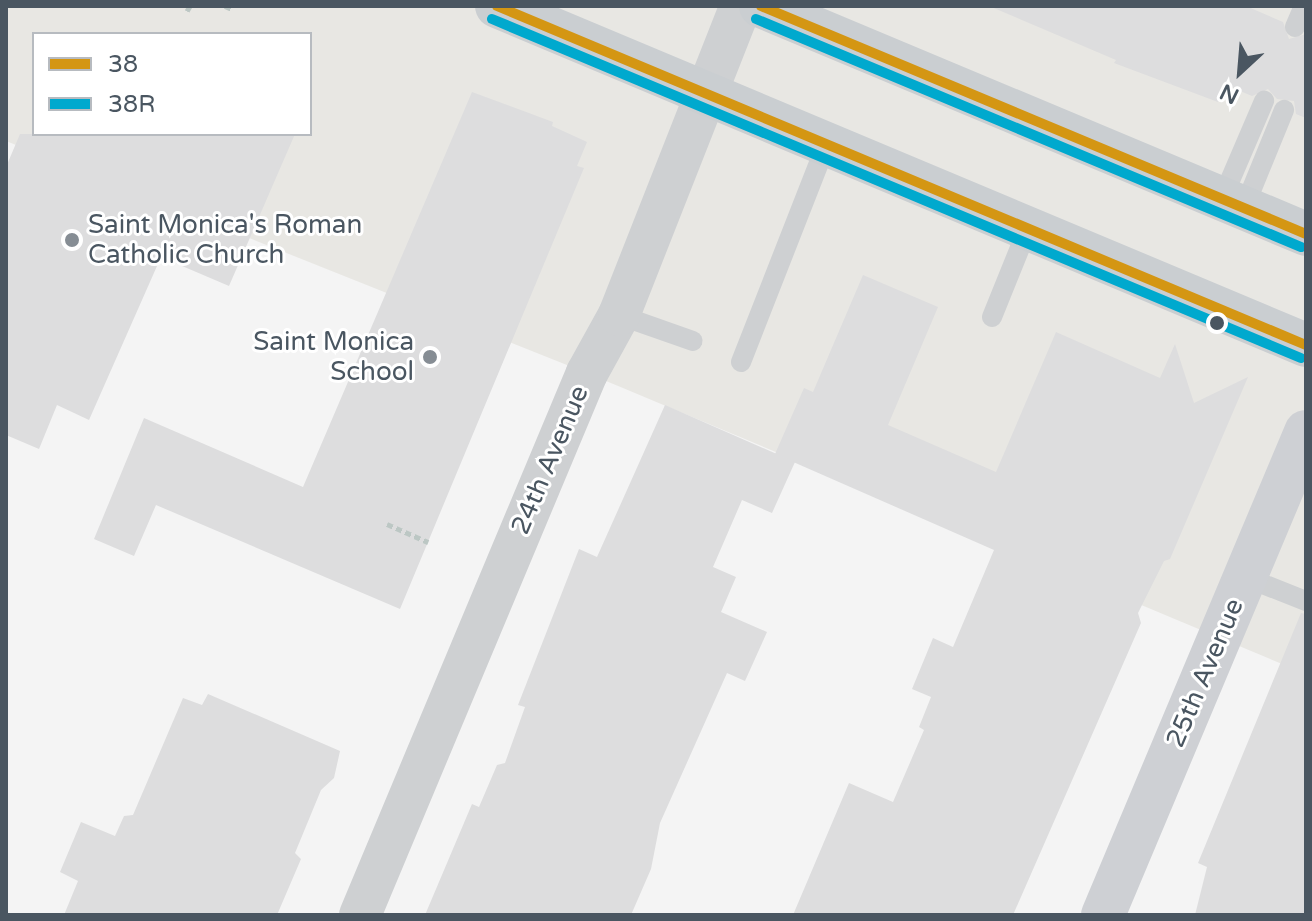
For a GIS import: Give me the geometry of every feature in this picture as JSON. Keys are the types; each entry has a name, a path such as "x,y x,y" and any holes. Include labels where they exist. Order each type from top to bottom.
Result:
{"main road":[{"path":"497,6 1306,345"},
{"path":"761,6 1306,234"},
{"name":"25th Avenue","path":"1103,915 1306,432"}],"street":[{"name":"24th Avenue","path":"360,915 587,373 619,315 704,93 741,6"}],"lane":[{"path":"1295,27 1304,6"},
{"path":"1233,204 1264,101"},
{"path":"1233,204 1284,110"},
{"path":"741,362 827,143"},
{"path":"992,317 1028,228"},
{"path":"619,315 693,341"},
{"path":"1245,577 1306,601"}],"path":[{"path":"225,6 232,9"},
{"path":"387,524 428,542"}],"shaded area":[{"path":"6,6 1306,6 1306,674 587,373 6,141"}],"building":[{"path":"989,6 1246,6 1283,22 1289,39 1306,34 1306,118 1296,114 1294,101 1277,99 1268,89 1252,96 1226,85 1218,102 1114,63 1116,60"},
{"name":"Saint Monica School","path":"472,92 553,122 552,126 587,142 577,166 584,168 400,609 156,505 134,556 94,539 144,418 303,487"},
{"name":"Saint Monica's Roman Catholic Church","path":"20,134 294,136 229,286 161,257 89,420 57,405 39,449 6,435 6,167"},
{"path":"863,275 938,307 888,425 996,472 1056,332 1160,378 1175,344 1194,403 1248,377 1170,559 1164,561 1138,613 1141,623 1013,915 793,915 849,783 893,802 924,730 919,727 931,697 912,689 933,638 953,647 994,550 775,454 804,388 813,392"},
{"path":"665,405 795,462 772,513 742,500 713,567 736,577 721,612 767,632 745,681 727,673 660,823 651,869 631,915 425,915 472,804 479,807 497,765 505,763 525,707 518,705 579,549 597,557"},
{"path":"1301,613 1306,614 1306,915 1195,915 1207,867 1198,863"},
{"path":"208,694 340,751 334,778 321,790 295,853 301,859 277,915 64,915 78,881 60,872 81,822 115,836 124,816 133,815 183,698 202,705"}],"transit line":[{"name":"38","path":"497,6 1306,345"},
{"name":"38","path":"761,6 1306,234"},
{"name":"38R","path":"492,19 1301,358"},
{"name":"38R","path":"756,19 1301,247"}],"place":[{"name":"Saint Monica's Roman Catholic Church","path":"72,240"},
{"name":"Saint Monica School","path":"430,357"}]}
